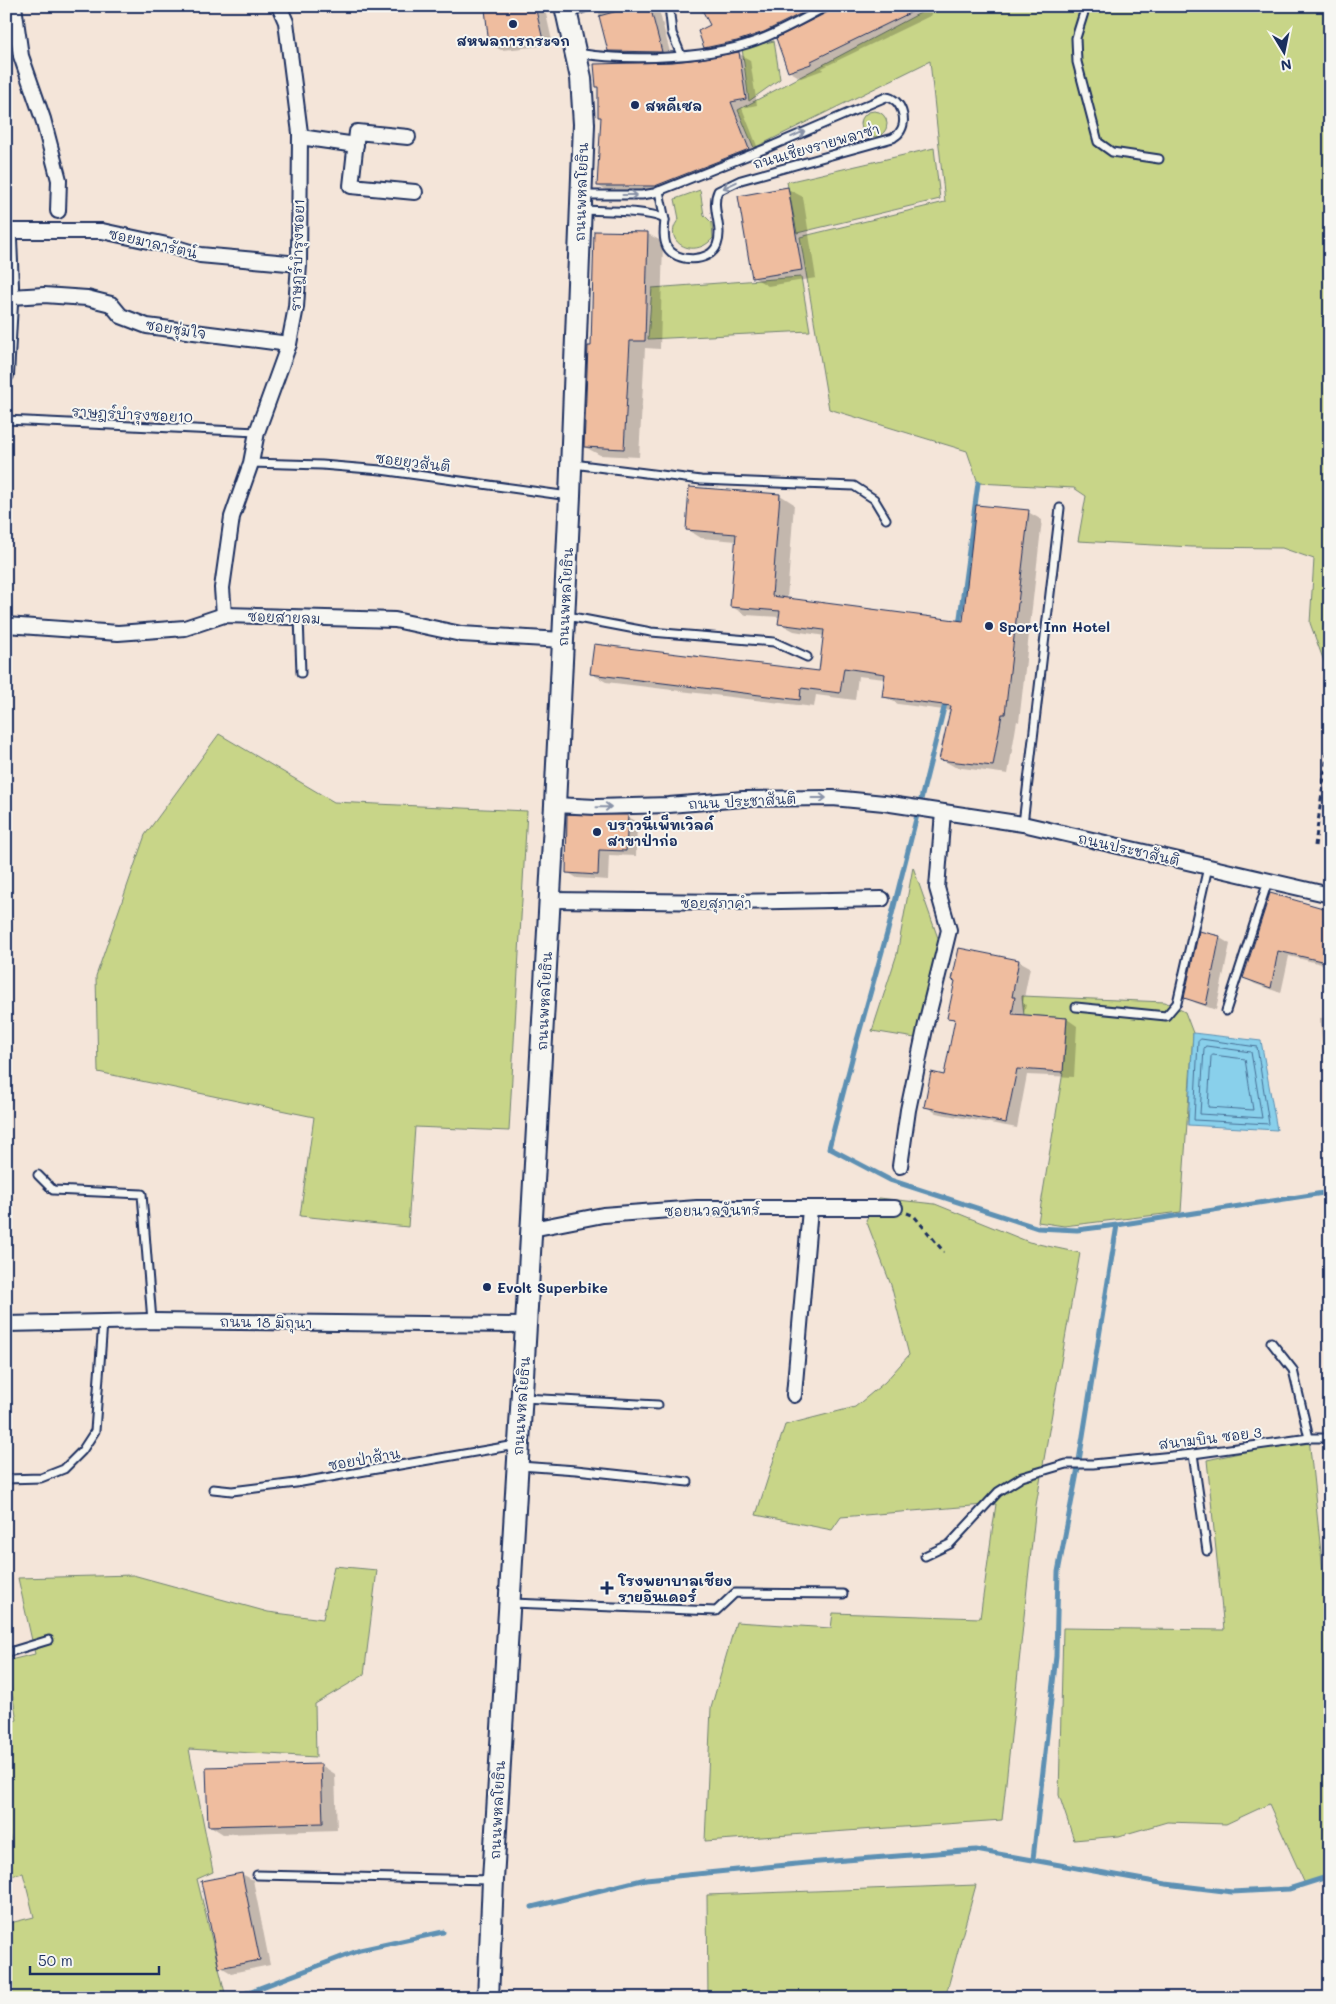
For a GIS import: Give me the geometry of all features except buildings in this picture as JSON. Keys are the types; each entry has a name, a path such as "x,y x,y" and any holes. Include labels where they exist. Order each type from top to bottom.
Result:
{"main road":[{"name":"ถนนพหลโยธิน","path":"488,1998 492,1880 532,1229 570,496 584,124 581,78 566,10"}],"street":[{"path":"14,6 21,56 41,111 59,180 58,211"},
{"name":"ราษฎร์บำรุงซอย1","path":"224,615 222,588 232,517 251,463 257,432 289,344 296,307 299,264 300,137 286,22 279,6"},
{"path":"408,137 357,132 351,186 414,192"},
{"path":"300,137 356,145"},
{"name":"ซอยมาลารัตน์","path":"6,233 102,231 200,254 299,264"},
{"path":"6,233 9,240 11,297 6,375"},
{"name":"ซอยชุ่มใจ","path":"11,297 44,295 87,298 111,304 121,316 147,326 289,344"},
{"name":"ซอยสายลม","path":"6,624 118,633 185,628 224,615 299,617 395,620 461,634 563,640"},
{"name":"ถนน ประชาสันติ","path":"555,805 596,807 669,805 743,798 833,798 927,809"},
{"name":"ถนนประชาสันติ","path":"927,809 1023,824 1330,895"},
{"path":"900,1166 908,1110 926,1024 950,930 937,888 943,812"},
{"name":"ซอยสุภาคำ","path":"550,900 739,902 882,899"},
{"name":"ซอยนวลจันทร์","path":"532,1229 612,1214 697,1208 895,1208"},
{"path":"794,1395 810,1209"},
{"name":"ถนน 18 มิถุนา","path":"6,1324 152,1321 526,1325"}],"lane":[{"path":"566,10 590,6"},
{"path":"669,6 672,33 681,55"},
{"path":"576,53 624,57 681,55 727,49 764,38 827,6"},
{"path":"1086,6 1076,38 1077,62 1098,142 1112,152 1159,158"},
{"name":"ถนนเชียงรายพลาซ่า","path":"581,203 659,191 768,148 879,99 893,97 899,104 903,123 900,132 892,138 742,180 718,191 715,202 718,218 717,246 710,254 698,259 673,254 667,248 664,240 665,220"},
{"path":"659,191 665,220"},
{"path":"581,203 661,216 665,220"},
{"name":"ราษฎร์บำรุงซอย10","path":"6,420 257,432"},
{"name":"ซอยยุวสันติ","path":"251,463 322,465 381,470 570,496"},
{"path":"571,463 701,480 854,486 874,500 886,519"},
{"path":"1023,824 1060,508"},
{"path":"564,615 651,632 774,642 806,657"},
{"path":"299,617 301,673"},
{"path":"1076,1007 1166,1016 1177,1003 1208,867"},
{"path":"1226,1011 1268,881"},
{"path":"38,1175 53,1190 142,1194 152,1321"},
{"path":"6,1479 41,1478 64,1469 82,1451 95,1431 103,1322"},
{"path":"1271,1342 1292,1370 1309,1438"},
{"path":"522,1398 658,1405"},
{"name":"สนามบิน ซอย 3","path":"925,1556 950,1544 998,1492 1022,1477 1070,1464 1090,1464 1193,1454 1309,1438 1330,1438"},
{"name":"ซอยป่าส้าน","path":"213,1488 232,1491 296,1483 519,1445"},
{"path":"1193,1454 1207,1551"},
{"path":"518,1466 688,1482"},
{"path":"509,1603 716,1611 735,1593 843,1594"},
{"path":"6,1653 49,1640"},
{"path":"257,1875 492,1880"}],"path":[{"path":"1315,846 1330,730"},
{"path":"895,1208 914,1216 944,1252"}],"green space":[{"path":"924,6 1330,6 1330,678 1310,623 1314,559 1282,548 1192,547 1078,541 1086,496 1074,488 978,483 967,451 829,409 800,237 945,202 930,61 754,148 738,110 924,11"},
{"path":"774,41 780,79 749,101 742,48"},
{"path":"874,111 883,115 887,124 883,133 874,137 865,133 861,124 865,115"},
{"path":"934,148 940,199 797,233 787,182"},
{"path":"700,190 704,215 712,223 713,238 705,245 689,248 676,241 674,234 674,227 679,219 675,199"},
{"path":"801,277 810,331 648,339 652,288"},
{"path":"219,734 334,802 527,811 509,1131 415,1127 408,1227 300,1216 314,1117 98,1072 96,976 145,835"},
{"path":"913,867 939,941 915,1038 872,1031 897,954"},
{"path":"1022,996 1165,1002 1185,1012 1193,1033 1181,1212 1064,1226 1038,1222 1063,1072 1067,1018 1024,1015"},
{"path":"879,1198 935,1204 1029,1242 1080,1253 1036,1505 1002,1820 705,1841 711,1708 736,1622 831,1628 833,1613 980,1618 996,1504 841,1517 832,1530 756,1515 785,1425 855,1407 885,1382 909,1355 891,1285 866,1220"},
{"path":"1309,1438 1330,1638 1330,1876 1305,1884 1269,1804 1226,1824 1167,1822 1119,1836 1074,1840 1059,1795 1063,1628 1224,1630 1207,1460"},
{"path":"334,1566 377,1570 364,1675 315,1704 316,1757 189,1749 213,1872 197,1879 225,1993 213,1998 6,1998 6,1924 34,1917 23,1873 6,1877 6,1842 11,1840 6,1822 6,1723 17,1720 6,1661 35,1654 18,1578 133,1575 268,1612 323,1619"},
{"path":"976,1885 945,1998 708,1998 707,1895"}],"water":[{"path":"1193,1033 1261,1041 1277,1130 1188,1125"}],"waterway":[{"path":"959,625 978,483"},
{"path":"946,700 888,930 829,1148 890,1180 1038,1228 1077,1230 1117,1225"},
{"path":"1033,1859 1056,1656 1058,1572 1077,1473 1117,1225 1330,1192"},
{"path":"532,1907 646,1879 807,1863 976,1850 1166,1884 1232,1892 1289,1889 1330,1876"},
{"path":"233,1998 360,1950 443,1932"}],"place":[{"name":"สหพลการกระจก","path":"513,24"},
{"name":"สหดีเซล","path":"635,105"},
{"name":"Sport Inn Hotel","path":"989,626"},
{"name":"บราวนี่เพ็ทเวิลด์ สาขาป่าก่อ","path":"597,832"},
{"name":"Evolt Superbike","path":"487,1287"},
{"name":"โรงพยาบาลเชียง รายอินเดอร์","path":"607,1588"}]}
